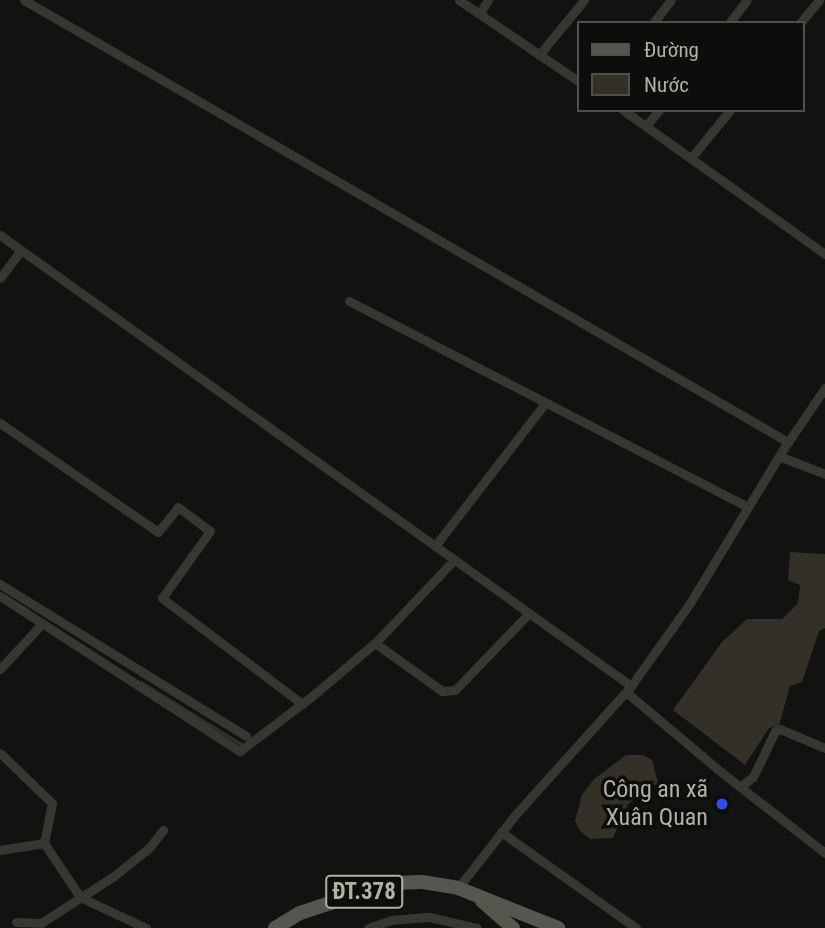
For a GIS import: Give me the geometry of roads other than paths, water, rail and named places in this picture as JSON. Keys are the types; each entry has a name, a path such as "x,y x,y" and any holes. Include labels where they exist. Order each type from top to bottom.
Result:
{"main road":[{"name":"ĐT.378","path":"275,928 300,914 391,883 422,882 473,893 558,928"},
{"path":"473,893 513,928"}],"street":[{"path":"24,0 788,442"},
{"path":"459,0 576,80"},
{"path":"479,14 488,0"},
{"path":"539,55 584,0"},
{"path":"655,21 671,0"},
{"path":"731,21 747,0"},
{"path":"802,21 819,0"},
{"path":"626,112 825,254"},
{"path":"646,126 657,112"},
{"path":"691,158 728,112"},
{"path":"0,235 529,613 628,689 740,788 825,853"},
{"path":"0,278 21,250"},
{"path":"349,301 748,508"},
{"path":"458,888 501,832 628,689 690,603 779,456 825,388"},
{"path":"435,546 545,403"},
{"path":"0,423 158,532 178,507 210,531 162,598 302,704"},
{"path":"779,456 825,474"},
{"path":"0,596 240,751 375,643 454,559"},
{"path":"0,584 246,736"},
{"path":"375,643 442,691 455,690 529,613"},
{"path":"0,669 38,628"},
{"path":"740,788 753,777 775,731 780,729 825,748"},
{"path":"0,753 52,803 44,843 79,897 146,928"},
{"path":"16,922 42,926 79,897 114,876 149,848 163,830"},
{"path":"501,832 636,928"},
{"path":"0,850 44,843"},
{"path":"369,928 391,920 429,917 477,928"}],"water":[{"path":"790,552 825,554 825,628 819,631 802,682 790,686 779,725 769,728 745,765 673,710 722,642 747,619 782,619 798,603 800,585 788,580"},
{"path":"626,755 643,755 652,760 658,783 628,804 613,838 590,839 580,831 575,821 582,795 594,779"}],"waterway":[{"path":"141,682 243,745"}],"place":[{"name":"Công an xã Xuân Quan","path":"722,804"}]}
